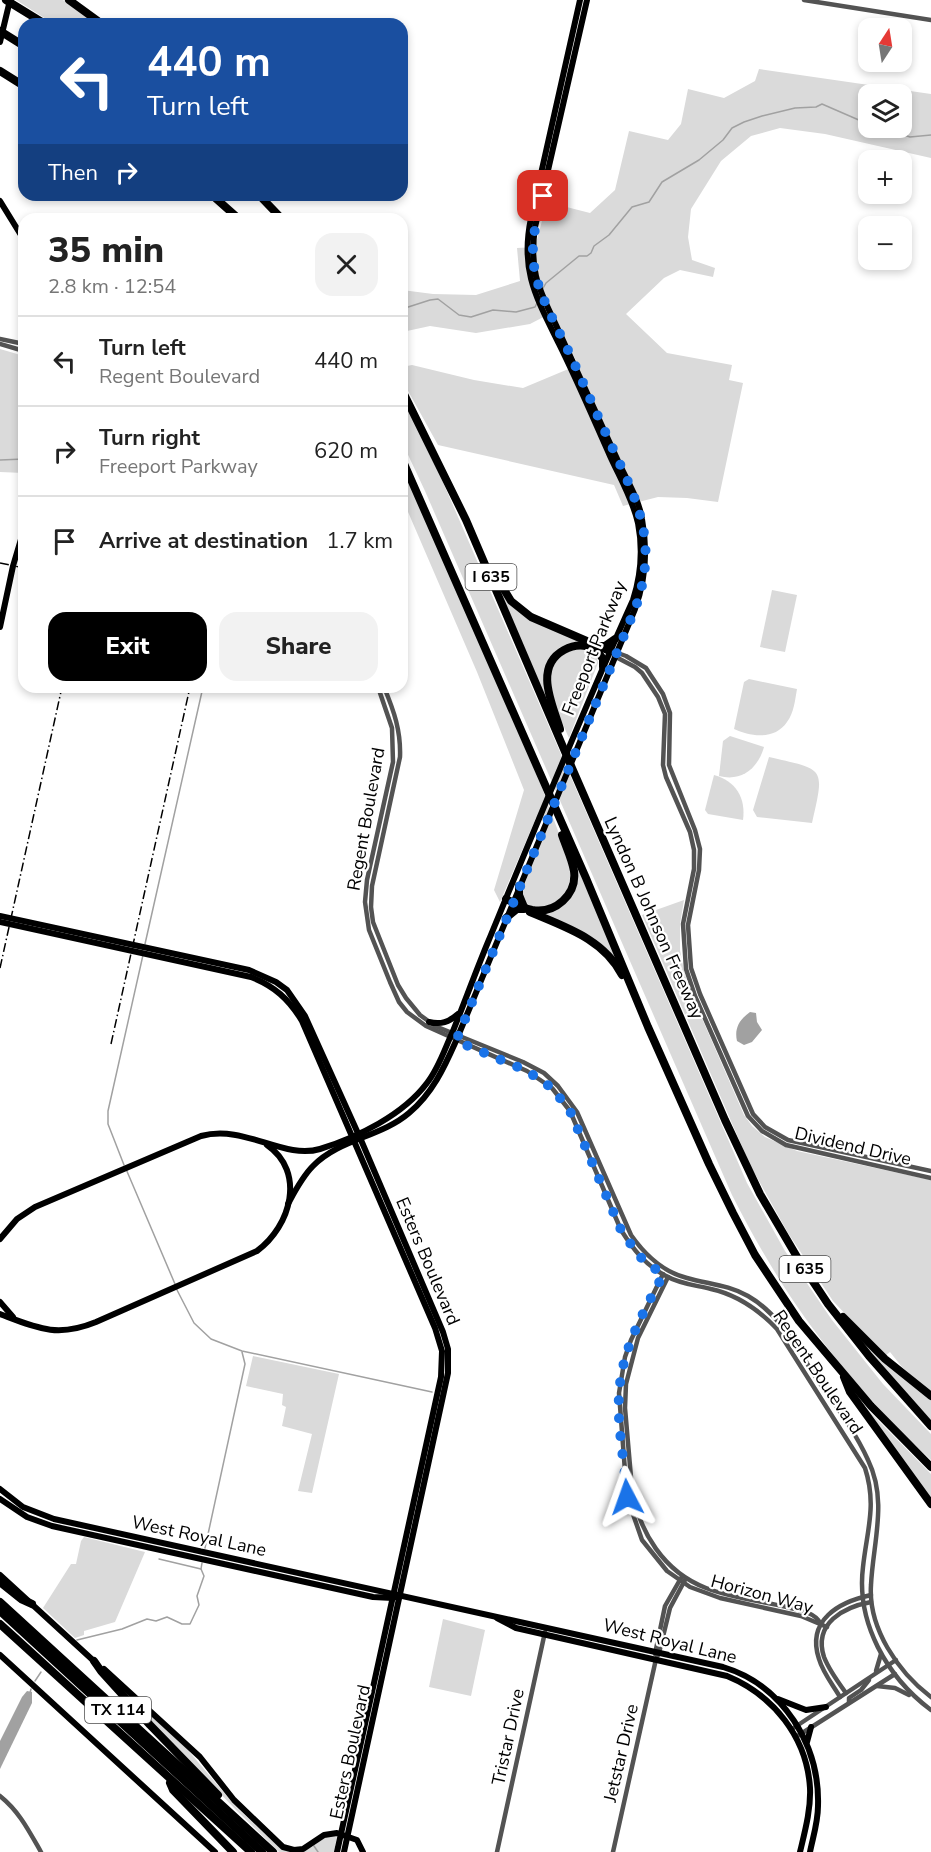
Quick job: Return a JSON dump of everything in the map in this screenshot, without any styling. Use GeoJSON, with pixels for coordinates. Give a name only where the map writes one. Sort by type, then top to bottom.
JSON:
{"type":"FeatureCollection","features":[{"type":"Feature","properties":{"kind":"highway"},"geometry":{"type":"LineString","coordinates":[[8,0],[36,18]]}},
{"type":"Feature","properties":{"kind":"highway"},"geometry":{"type":"LineString","coordinates":[[69,0],[94,18]]}},
{"type":"Feature","properties":{"kind":"highway"},"geometry":{"type":"LineString","coordinates":[[0,31],[18,42]]}},
{"type":"Feature","properties":{"kind":"highway"},"geometry":{"type":"LineString","coordinates":[[0,71],[18,82]]}},
{"type":"Feature","properties":{"kind":"highway"},"geometry":{"type":"LineString","coordinates":[[0,78],[11,78]]}},
{"type":"Feature","properties":{"kind":"highway"},"geometry":{"type":"LineString","coordinates":[[220,201],[233,213]]}},
{"type":"Feature","properties":{"kind":"highway"},"geometry":{"type":"LineString","coordinates":[[266,201],[277,213]]}},
{"type":"Feature","properties":{"kind":"highway","name":"Lyndon B Johnson Freeway"},"geometry":{"type":"LineString","coordinates":[[408,402],[466,520],[747,1169],[772,1217],[828,1304],[869,1356],[931,1426]]}},
{"type":"Feature","properties":{"kind":"highway","name":"I 635"},"geometry":{"type":"LineString","coordinates":[[408,473],[648,1027],[709,1164],[755,1255],[799,1321],[871,1406],[931,1467]]}},
{"type":"Feature","properties":{"kind":"highway"},"geometry":{"type":"LineString","coordinates":[[466,520],[502,587],[515,604],[540,622],[596,648],[603,659],[603,667]]}},
{"type":"Feature","properties":{"kind":"highway"},"geometry":{"type":"LineString","coordinates":[[596,648],[615,639]]}},
{"type":"Feature","properties":{"kind":"highway"},"geometry":{"type":"LineString","coordinates":[[572,768],[547,686],[547,674],[551,662],[564,650],[582,645],[612,653]]}},
{"type":"Feature","properties":{"kind":"highway"},"geometry":{"type":"LineString","coordinates":[[506,918],[517,909],[541,910],[557,906],[570,893],[574,881],[571,861],[532,755]]}},
{"type":"Feature","properties":{"kind":"highway"},"geometry":{"type":"LineString","coordinates":[[519,886],[519,895],[524,908]]}},
{"type":"Feature","properties":{"kind":"highway"},"geometry":{"type":"LineString","coordinates":[[509,902],[586,937],[606,953],[619,969],[648,1027]]}},
{"type":"Feature","properties":{"kind":"highway"},"geometry":{"type":"LineString","coordinates":[[828,1304],[885,1359],[931,1396]]}},
{"type":"Feature","properties":{"kind":"highway"},"geometry":{"type":"LineString","coordinates":[[840,1368],[850,1392],[931,1504]]}},
{"type":"Feature","properties":{"kind":"highway"},"geometry":{"type":"LineString","coordinates":[[0,1582],[21,1599],[32,1604]]}},
{"type":"Feature","properties":{"kind":"highway","name":"TX 114"},"geometry":{"type":"LineString","coordinates":[[0,1602],[273,1852]]}},
{"type":"Feature","properties":{"kind":"highway"},"geometry":{"type":"LineString","coordinates":[[0,1611],[262,1852]]}},
{"type":"Feature","properties":{"kind":"highway","name":"TX 114"},"geometry":{"type":"LineString","coordinates":[[0,1624],[251,1852]]}},
{"type":"Feature","properties":{"kind":"highway"},"geometry":{"type":"LineString","coordinates":[[0,1632],[14,1644],[23,1646]]}},
{"type":"Feature","properties":{"kind":"highway"},"geometry":{"type":"LineString","coordinates":[[94,1661],[214,1790],[236,1817]]}},
{"type":"Feature","properties":{"kind":"highway"},"geometry":{"type":"LineString","coordinates":[[168,1779],[173,1790],[233,1852]]}},
{"type":"Feature","properties":{"kind":"main road"},"geometry":{"type":"LineString","coordinates":[[0,42],[8,0]]}},
{"type":"Feature","properties":{"kind":"main road","name":"Freeport Parkway"},"geometry":{"type":"LineString","coordinates":[[15,1320],[34,1328],[59,1331],[82,1327],[257,1251],[271,1239],[284,1218],[288,1204],[314,1164],[389,1118],[420,1091],[454,1037],[461,1012],[509,902],[577,728],[603,667],[635,609],[646,552],[642,518],[551,322],[532,274],[527,252],[529,229],[580,0]]}},
{"type":"Feature","properties":{"kind":"main road","name":"Freeport Parkway"},"geometry":{"type":"LineString","coordinates":[[532,274],[535,227],[586,0]]}},
{"type":"Feature","properties":{"kind":"main road"},"geometry":{"type":"LineString","coordinates":[[0,201],[18,230]]}},
{"type":"Feature","properties":{"kind":"main road"},"geometry":{"type":"LineString","coordinates":[[0,627],[18,549]]}},
{"type":"Feature","properties":{"kind":"main road","name":"Freeport Parkway"},"geometry":{"type":"LineString","coordinates":[[0,1239],[10,1225],[35,1207],[207,1134],[234,1133],[261,1142],[307,1151],[384,1130],[408,1115],[438,1080],[454,1037],[506,918],[509,902],[519,886],[544,827],[612,653],[615,639],[641,578]]}},
{"type":"Feature","properties":{"kind":"main road","name":"Esters Boulevard"},"geometry":{"type":"LineString","coordinates":[[0,916],[143,950]]}},
{"type":"Feature","properties":{"kind":"main road","name":"Esters Boulevard"},"geometry":{"type":"LineString","coordinates":[[0,922],[249,970],[268,977],[286,990],[305,1016],[448,1349],[448,1373],[395,1596],[345,1835],[337,1852]]}},
{"type":"Feature","properties":{"kind":"main road"},"geometry":{"type":"LineString","coordinates":[[429,1022],[441,1024],[461,1012]]}},
{"type":"Feature","properties":{"kind":"main road"},"geometry":{"type":"LineString","coordinates":[[408,1115],[408,1109],[420,1091]]}},
{"type":"Feature","properties":{"kind":"main road"},"geometry":{"type":"LineString","coordinates":[[261,1142],[277,1153],[285,1163],[290,1186],[288,1204]]}},
{"type":"Feature","properties":{"kind":"main road"},"geometry":{"type":"LineString","coordinates":[[0,1302],[15,1320]]}},
{"type":"Feature","properties":{"kind":"main road"},"geometry":{"type":"LineString","coordinates":[[0,1314],[15,1320]]}},
{"type":"Feature","properties":{"kind":"main road","name":"West Royal Lane"},"geometry":{"type":"LineString","coordinates":[[0,1489],[32,1511],[82,1529],[373,1597],[395,1596]]}},
{"type":"Feature","properties":{"kind":"main road"},"geometry":{"type":"LineString","coordinates":[[2,1501],[8,1496]]}},
{"type":"Feature","properties":{"kind":"main road","name":"West Royal Lane"},"geometry":{"type":"LineString","coordinates":[[2,1501],[38,1522],[82,1529],[495,1616],[545,1631],[733,1670],[754,1681],[774,1697],[807,1746],[817,1786],[818,1807],[810,1852]]}},
{"type":"Feature","properties":{"kind":"main road"},"geometry":{"type":"LineString","coordinates":[[0,1575],[200,1757],[234,1800],[283,1847],[294,1850],[303,1849],[338,1829],[344,1819]]}},
{"type":"Feature","properties":{"kind":"main road","name":"Esters Boulevard"},"geometry":{"type":"LineString","coordinates":[[344,1852],[344,1819],[395,1596]]}},
{"type":"Feature","properties":{"kind":"main road"},"geometry":{"type":"LineString","coordinates":[[373,1597],[385,1605],[388,1620]]}},
{"type":"Feature","properties":{"kind":"main road"},"geometry":{"type":"LineString","coordinates":[[0,1655],[215,1852]]}},
{"type":"Feature","properties":{"kind":"main road","name":"West Royal Lane"},"geometry":{"type":"LineString","coordinates":[[657,1655],[727,1676],[752,1688],[795,1727]]}},
{"type":"Feature","properties":{"kind":"main road"},"geometry":{"type":"LineString","coordinates":[[774,1697],[806,1710],[826,1707]]}},
{"type":"Feature","properties":{"kind":"main road"},"geometry":{"type":"LineString","coordinates":[[807,1746],[811,1727]]}},
{"type":"Feature","properties":{"kind":"main road","name":"West Royal Lane"},"geometry":{"type":"LineString","coordinates":[[799,1735],[810,1790],[807,1822],[800,1852]]}},
{"type":"Feature","properties":{"kind":"main road"},"geometry":{"type":"LineString","coordinates":[[807,1822],[816,1823]]}},
{"type":"Feature","properties":{"kind":"main road"},"geometry":{"type":"LineString","coordinates":[[331,1834],[345,1835],[357,1840],[363,1852]]}},
{"type":"Feature","properties":{"kind":"street"},"geometry":{"type":"LineString","coordinates":[[804,0],[931,20]]}},
{"type":"Feature","properties":{"kind":"street"},"geometry":{"type":"LineString","coordinates":[[0,339],[18,344]]}},
{"type":"Feature","properties":{"kind":"street"},"geometry":{"type":"LineString","coordinates":[[0,344],[18,349]]}},
{"type":"Feature","properties":{"kind":"street","name":"Dividend Drive"},"geometry":{"type":"LineString","coordinates":[[612,653],[642,673],[658,697],[666,723],[666,777],[682,807],[693,841],[695,859],[683,924],[686,969],[689,982],[753,1114],[765,1127],[796,1142],[931,1172]]}},
{"type":"Feature","properties":{"kind":"street","name":"Regent Boulevard"},"geometry":{"type":"LineString","coordinates":[[380,693],[392,728],[393,762],[367,880],[365,902],[371,936],[399,1002],[420,1023],[531,1066],[558,1086],[577,1112],[631,1235],[646,1254],[682,1283],[709,1288],[748,1303],[777,1329],[862,1460],[870,1488],[872,1508],[863,1566],[862,1597],[869,1626],[894,1674],[918,1701],[931,1710]]}},
{"type":"Feature","properties":{"kind":"street","name":"Regent Boulevard"},"geometry":{"type":"LineString","coordinates":[[386,693],[397,719],[400,757],[372,886],[371,910],[377,934],[398,985],[414,1007],[429,1022],[454,1037]]}},
{"type":"Feature","properties":{"kind":"street","name":"Dividend Drive"},"geometry":{"type":"LineString","coordinates":[[730,1067],[748,1116],[762,1131],[778,1141],[795,1147],[931,1178]]}},
{"type":"Feature","properties":{"kind":"street","name":"Regent Boulevard"},"geometry":{"type":"LineString","coordinates":[[667,1273],[738,1290],[772,1314],[786,1330],[864,1451],[874,1474],[879,1497],[871,1602],[881,1635],[896,1660],[915,1685],[931,1697]]}},
{"type":"Feature","properties":{"kind":"street","name":"Horizon Way"},"geometry":{"type":"LineString","coordinates":[[667,1273],[635,1330],[625,1357],[618,1402],[629,1507],[642,1540],[656,1558],[683,1579],[706,1591],[795,1614],[823,1624]]}},
{"type":"Feature","properties":{"kind":"street","name":"Horizon Way"},"geometry":{"type":"LineString","coordinates":[[667,1273],[638,1338],[631,1359],[625,1394],[634,1502],[643,1529],[659,1554],[683,1579]]}},
{"type":"Feature","properties":{"kind":"street"},"geometry":{"type":"LineString","coordinates":[[625,1357],[631,1359]]}},
{"type":"Feature","properties":{"kind":"street"},"geometry":{"type":"LineString","coordinates":[[625,1469],[631,1468]]}},
{"type":"Feature","properties":{"kind":"street","name":"Jetstar Drive"},"geometry":{"type":"LineString","coordinates":[[613,1852],[657,1655],[665,1606],[683,1579]]}},
{"type":"Feature","properties":{"kind":"street"},"geometry":{"type":"LineString","coordinates":[[840,1696],[823,1668],[817,1652],[816,1640],[827,1616],[839,1605],[871,1595]]}},
{"type":"Feature","properties":{"kind":"street"},"geometry":{"type":"LineString","coordinates":[[823,1624],[842,1611],[871,1602]]}},
{"type":"Feature","properties":{"kind":"street"},"geometry":{"type":"LineString","coordinates":[[823,1624],[823,1648],[829,1667],[846,1693]]}},
{"type":"Feature","properties":{"kind":"street","name":"Tristar Drive"},"geometry":{"type":"LineString","coordinates":[[497,1852],[545,1631]]}},
{"type":"Feature","properties":{"kind":"street"},"geometry":{"type":"LineString","coordinates":[[849,1702],[849,1698],[861,1690],[874,1674],[881,1660],[880,1651]]}},
{"type":"Feature","properties":{"kind":"street"},"geometry":{"type":"LineString","coordinates":[[795,1727],[896,1660]]}},
{"type":"Feature","properties":{"kind":"street"},"geometry":{"type":"LineString","coordinates":[[823,1668],[829,1667]]}},
{"type":"Feature","properties":{"kind":"street"},"geometry":{"type":"LineString","coordinates":[[799,1735],[903,1670]]}},
{"type":"Feature","properties":{"kind":"street"},"geometry":{"type":"LineString","coordinates":[[875,1686],[895,1688],[918,1701]]}},
{"type":"Feature","properties":{"kind":"street"},"geometry":{"type":"LineString","coordinates":[[0,1796],[9,1803],[24,1823],[41,1852]]}},
{"type":"Feature","properties":{"kind":"shaded area"},"geometry":{"type":"Polygon","coordinates":[[[16,0],[63,0],[88,18],[44,18],[16,0]]]}},
{"type":"Feature","properties":{"kind":"shaded area"},"geometry":{"type":"Polygon","coordinates":[[[759,69],[862,84],[858,84],[858,138],[912,138],[912,91],[931,94],[931,158],[912,154],[912,150],[896,150],[825,134],[780,128],[751,136],[721,161],[691,209],[688,237],[692,260],[715,268],[713,277],[680,270],[664,278],[626,314],[667,353],[732,365],[729,380],[743,383],[718,502],[658,497],[623,506],[614,485],[438,445],[408,391],[408,366],[523,388],[578,365],[553,312],[530,324],[476,333],[430,326],[408,331],[408,291],[476,295],[520,281],[517,248],[535,247],[547,202],[590,213],[615,190],[629,131],[668,140],[681,124],[688,89],[724,98],[755,81],[759,69]]]}},
{"type":"Feature","properties":{"kind":"shaded area"},"geometry":{"type":"Polygon","coordinates":[[[0,349],[18,354],[18,473],[0,472],[0,349]]]}},
{"type":"Feature","properties":{"kind":"shaded area"},"geometry":{"type":"Polygon","coordinates":[[[408,409],[442,480],[747,1183],[785,1251],[832,1320],[883,1384],[931,1434],[931,1460],[863,1391],[802,1314],[758,1244],[732,1195],[408,455],[408,409]]]}},
{"type":"Feature","properties":{"kind":"shaded area"},"geometry":{"type":"Polygon","coordinates":[[[408,479],[541,785],[561,839],[571,872],[567,893],[557,903],[533,907],[524,902],[521,894],[547,822],[536,818],[500,902],[494,890],[524,790],[477,672],[408,512],[408,479]]]}},
{"type":"Feature","properties":{"kind":"shaded area"},"geometry":{"type":"Polygon","coordinates":[[[499,588],[509,602],[591,645],[554,655],[547,700],[499,588]]]}},
{"type":"Feature","properties":{"kind":"shaded area"},"geometry":{"type":"Polygon","coordinates":[[[772,590],[797,595],[785,652],[760,647],[772,590]]]}},
{"type":"Feature","properties":{"kind":"shaded area"},"geometry":{"type":"Polygon","coordinates":[[[580,649],[596,654],[598,663],[569,738],[553,699],[550,672],[554,661],[564,653],[580,649]]]}},
{"type":"Feature","properties":{"kind":"shaded area"},"geometry":{"type":"Polygon","coordinates":[[[749,679],[797,689],[789,718],[776,732],[755,735],[734,729],[744,682],[749,679]]]}},
{"type":"Feature","properties":{"kind":"shaded area"},"geometry":{"type":"Polygon","coordinates":[[[730,736],[764,747],[758,761],[748,772],[735,777],[719,776],[723,741],[730,736]]]}},
{"type":"Feature","properties":{"kind":"shaded area"},"geometry":{"type":"Polygon","coordinates":[[[769,757],[801,765],[816,774],[819,780],[819,790],[812,823],[757,817],[753,810],[769,757]]]}},
{"type":"Feature","properties":{"kind":"shaded area"},"geometry":{"type":"Polygon","coordinates":[[[714,775],[728,781],[738,792],[743,805],[743,820],[708,814],[705,810],[714,775]]]}},
{"type":"Feature","properties":{"kind":"shaded area"},"geometry":{"type":"Polygon","coordinates":[[[572,856],[621,967],[606,950],[534,913],[570,896],[572,856]]]}},
{"type":"Feature","properties":{"kind":"shaded area"},"geometry":{"type":"Polygon","coordinates":[[[684,900],[680,924],[680,950],[690,991],[744,1115],[752,1126],[765,1137],[797,1151],[931,1180],[931,1393],[902,1367],[890,1352],[885,1356],[833,1301],[788,1233],[750,1165],[642,915],[684,900]]]}},
{"type":"Feature","properties":{"kind":"shaded area"},"geometry":{"type":"Polygon","coordinates":[[[750,1012],[756,1013],[757,1022],[762,1030],[752,1042],[744,1045],[737,1041],[736,1032],[743,1018],[750,1012]]]}},
{"type":"Feature","properties":{"kind":"shaded area"},"geometry":{"type":"Polygon","coordinates":[[[858,1336],[931,1400],[931,1420],[890,1377],[858,1336]]]}},
{"type":"Feature","properties":{"kind":"shaded area"},"geometry":{"type":"Polygon","coordinates":[[[253,1356],[339,1374],[312,1493],[298,1491],[312,1434],[282,1426],[286,1407],[282,1405],[283,1394],[246,1386],[253,1356]]]}},
{"type":"Feature","properties":{"kind":"shaded area"},"geometry":{"type":"Polygon","coordinates":[[[865,1407],[931,1474],[931,1501],[865,1407]]]}},
{"type":"Feature","properties":{"kind":"shaded area"},"geometry":{"type":"Polygon","coordinates":[[[84,1537],[145,1552],[115,1622],[84,1631],[84,1635],[75,1638],[43,1608],[71,1564],[76,1564],[84,1537]]]}},
{"type":"Feature","properties":{"kind":"shaded area"},"geometry":{"type":"Polygon","coordinates":[[[443,1619],[485,1630],[471,1696],[429,1687],[443,1619]]]}},
{"type":"Feature","properties":{"kind":"shaded area"},"geometry":{"type":"Polygon","coordinates":[[[27,1691],[32,1692],[32,1703],[0,1769],[0,1741],[27,1691]]]}},
{"type":"Feature","properties":{"kind":"shaded area"},"geometry":{"type":"Polygon","coordinates":[[[127,1694],[187,1749],[237,1808],[281,1848],[302,1851],[312,1847],[326,1836],[337,1836],[334,1852],[279,1852],[236,1810],[127,1694]]]}},
{"type":"Feature","properties":{"kind":"waterway"},"geometry":{"type":"LineString","coordinates":[[542,290],[546,283],[579,256],[587,256],[591,253],[594,246],[609,235],[632,207],[649,202],[662,182],[699,160],[723,140],[732,128],[762,116],[822,104],[858,120]]}},
{"type":"Feature","properties":{"kind":"waterway"},"geometry":{"type":"LineString","coordinates":[[912,137],[931,135]]}},
{"type":"Feature","properties":{"kind":"waterway"},"geometry":{"type":"LineString","coordinates":[[408,307],[438,299],[459,315],[471,317],[493,310],[516,312],[535,307],[537,303]]}},
{"type":"Feature","properties":{"kind":"waterway"},"geometry":{"type":"LineString","coordinates":[[0,460],[18,459]]}},
{"type":"Feature","properties":{"kind":"waterway"},"geometry":{"type":"LineString","coordinates":[[145,944],[202,693]]}},
{"type":"Feature","properties":{"kind":"waterway"},"geometry":{"type":"LineString","coordinates":[[124,1165],[108,1124],[108,1111],[143,955]]}},
{"type":"Feature","properties":{"kind":"waterway"},"geometry":{"type":"LineString","coordinates":[[126,1169],[175,1284]]}},
{"type":"Feature","properties":{"kind":"waterway"},"geometry":{"type":"LineString","coordinates":[[176,1288],[194,1323],[211,1339],[242,1351],[432,1392]]}},
{"type":"Feature","properties":{"kind":"waterway"},"geometry":{"type":"LineString","coordinates":[[205,1548],[245,1364],[242,1352]]}},
{"type":"Feature","properties":{"kind":"waterway"},"geometry":{"type":"LineString","coordinates":[[159,1559],[201,1569]]}},
{"type":"Feature","properties":{"kind":"waterway"},"geometry":{"type":"LineString","coordinates":[[77,1640],[122,1629],[147,1619],[156,1621],[167,1617],[182,1624],[190,1624],[199,1605],[197,1596],[204,1576],[201,1569],[202,1563]]}},
{"type":"Feature","properties":{"kind":"waterway"},"geometry":{"type":"LineString","coordinates":[[35,1681],[41,1672]]}},
{"type":"Feature","properties":{"kind":"waterway"},"geometry":{"type":"LineString","coordinates":[[30,1693],[31,1689]]}},
{"type":"Feature","properties":{"kind":"waterway"},"geometry":{"type":"LineString","coordinates":[[314,1846],[318,1852]]}},
{"type":"Feature","properties":{"kind":"railway"},"geometry":{"type":"LineString","coordinates":[[0,563],[18,567]]}},
{"type":"Feature","properties":{"kind":"railway"},"geometry":{"type":"LineString","coordinates":[[0,968],[61,693]]}},
{"type":"Feature","properties":{"kind":"railway"},"geometry":{"type":"LineString","coordinates":[[111,1044],[189,693]]}},
{"type":"Feature","properties":{"kind":"route"},"geometry":{"type":"LineString","coordinates":[[543,196],[533,241],[537,282],[543,300],[640,509],[646,552],[645,572],[635,609],[580,736],[456,1041],[527,1071],[552,1088],[570,1111],[621,1230],[639,1256],[663,1275],[631,1340],[620,1385],[618,1402],[627,1497]]}}]}
